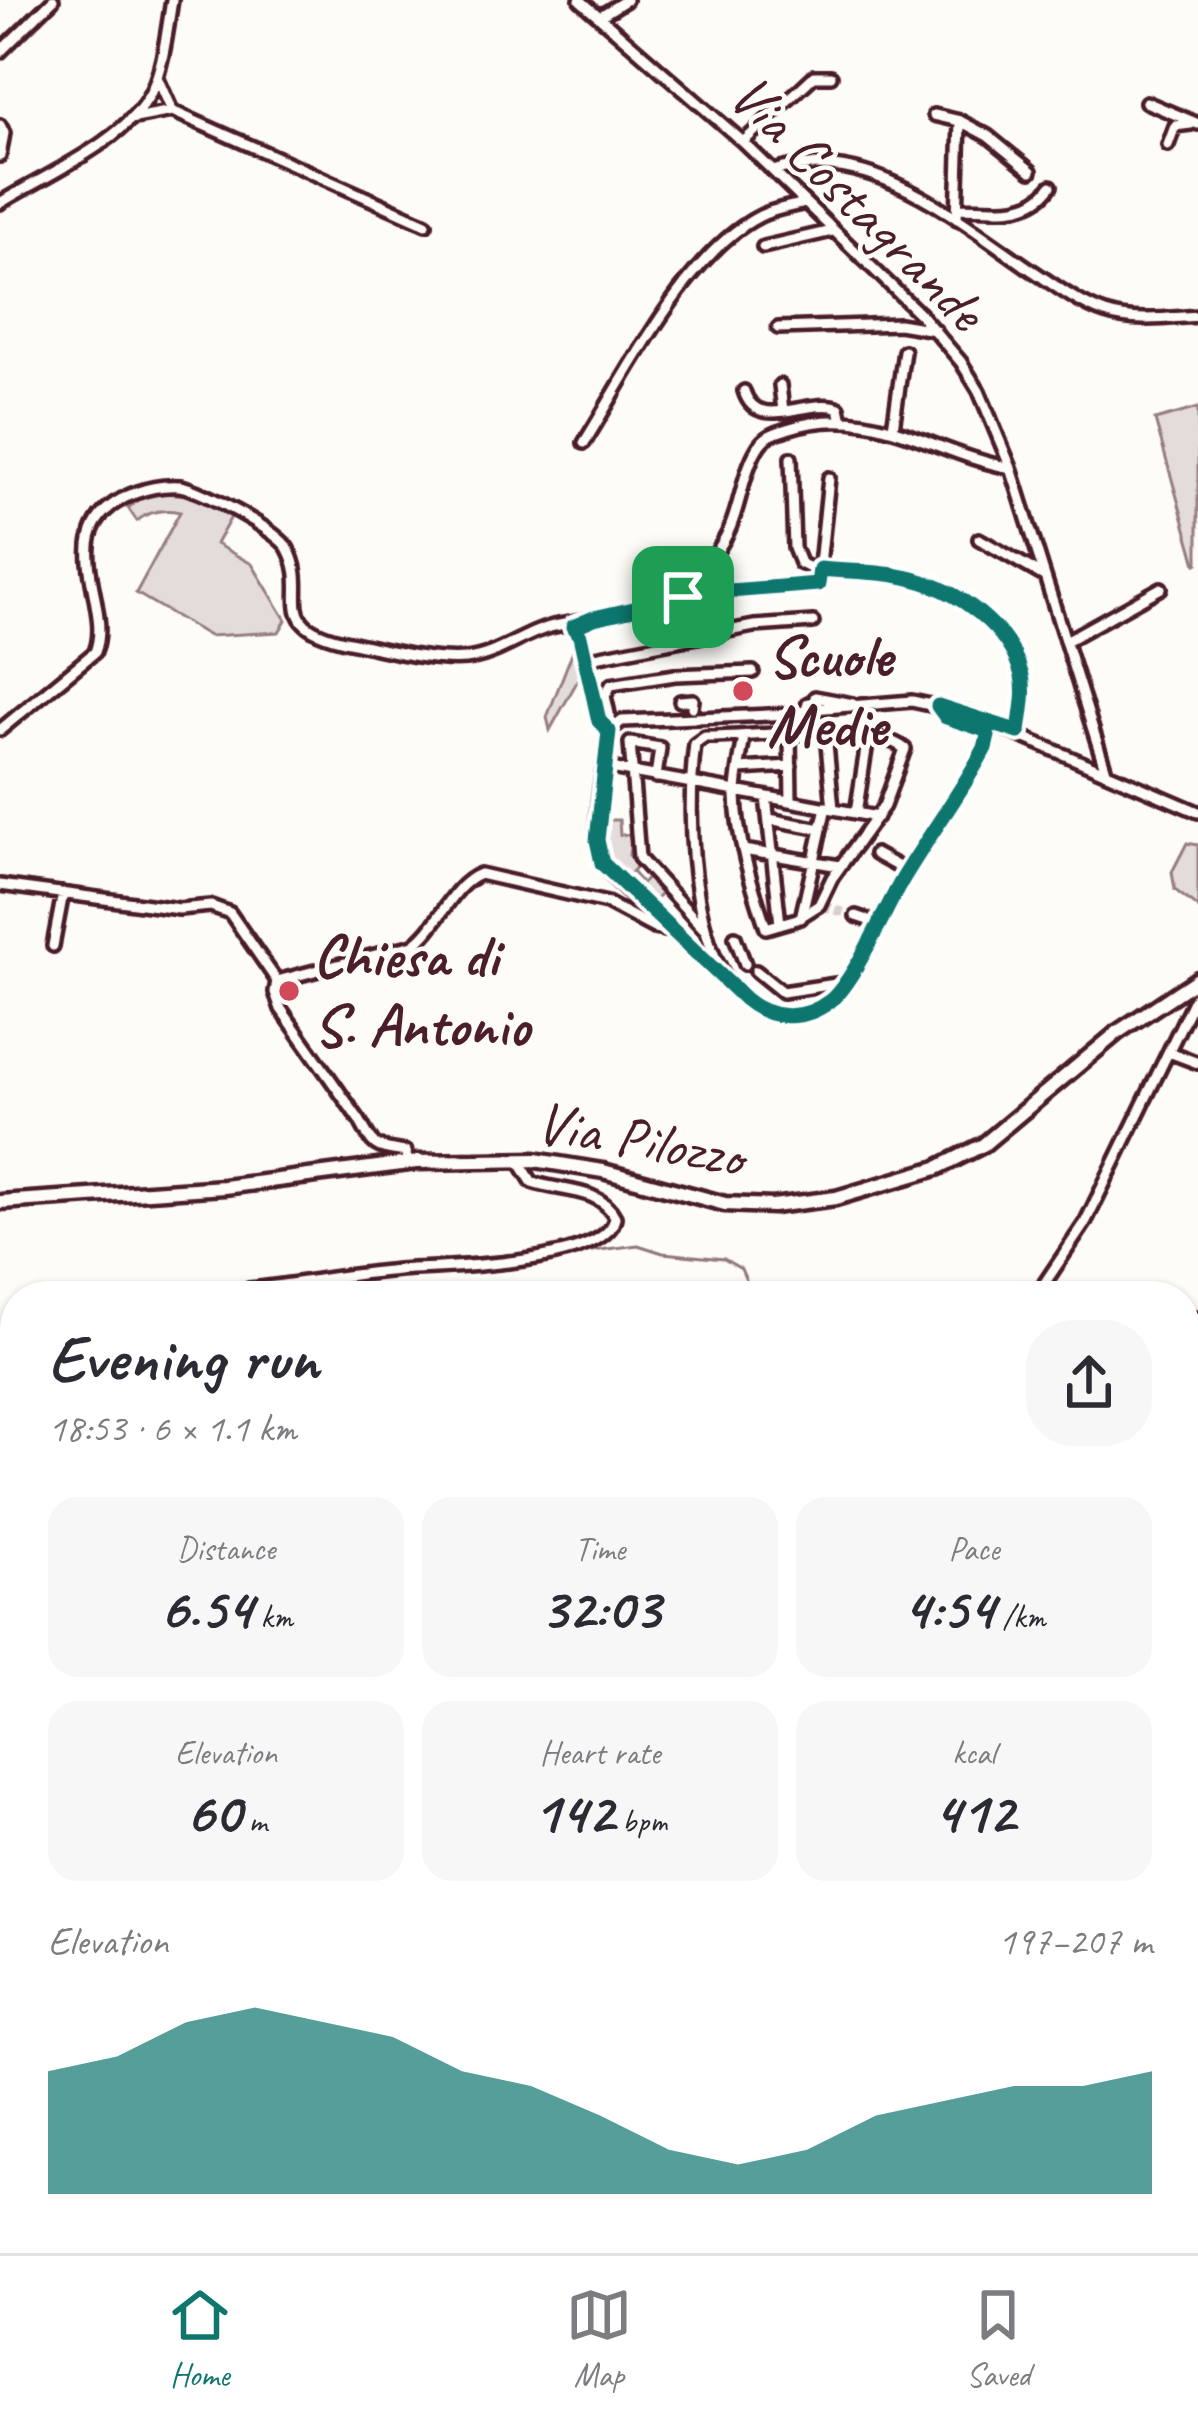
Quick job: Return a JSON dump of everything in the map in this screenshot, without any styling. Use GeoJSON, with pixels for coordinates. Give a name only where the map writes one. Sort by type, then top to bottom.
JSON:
{"type":"FeatureCollection","features":[{"type":"Feature","properties":{"kind":"main road","name":"Via Pilozzo"},"geometry":{"type":"LineString","coordinates":[[0,1202],[224,1187],[407,1162],[518,1160],[570,1164],[738,1205],[793,1204],[859,1193],[937,1168],[983,1145],[1118,1032],[1198,979]]}},
{"type":"Feature","properties":{"kind":"street"},"geometry":{"type":"LineString","coordinates":[[0,52],[52,0]]}},
{"type":"Feature","properties":{"kind":"street"},"geometry":{"type":"LineString","coordinates":[[0,203],[92,148],[130,119],[147,99],[157,75],[172,0]]}},
{"type":"Feature","properties":{"kind":"street","name":"Via Costagrande"},"geometry":{"type":"LineString","coordinates":[[580,0],[743,142],[935,330],[970,375],[1011,468],[1106,771]]}},
{"type":"Feature","properties":{"kind":"street"},"geometry":{"type":"LineString","coordinates":[[602,15],[626,0]]}},
{"type":"Feature","properties":{"kind":"street"},"geometry":{"type":"LineString","coordinates":[[157,75],[172,111]]}},
{"type":"Feature","properties":{"kind":"street"},"geometry":{"type":"LineString","coordinates":[[743,142],[814,76],[831,76]]}},
{"type":"Feature","properties":{"kind":"street"},"geometry":{"type":"LineString","coordinates":[[1146,102],[1195,124]]}},
{"type":"Feature","properties":{"kind":"street"},"geometry":{"type":"LineString","coordinates":[[130,119],[172,111],[426,224]]}},
{"type":"Feature","properties":{"kind":"street"},"geometry":{"type":"LineString","coordinates":[[934,115],[960,121],[993,140],[1031,171]]}},
{"type":"Feature","properties":{"kind":"street"},"geometry":{"type":"LineString","coordinates":[[957,214],[960,121]]}},
{"type":"Feature","properties":{"kind":"street"},"geometry":{"type":"LineString","coordinates":[[1168,145],[1175,126],[1195,124]]}},
{"type":"Feature","properties":{"kind":"street"},"geometry":{"type":"LineString","coordinates":[[0,125],[4,133],[0,156]]}},
{"type":"Feature","properties":{"kind":"street"},"geometry":{"type":"LineString","coordinates":[[773,171],[812,164],[854,169],[957,214],[1100,311],[1138,319],[1198,316]]}},
{"type":"Feature","properties":{"kind":"street"},"geometry":{"type":"LineString","coordinates":[[957,214],[1028,207],[1052,186]]}},
{"type":"Feature","properties":{"kind":"street"},"geometry":{"type":"LineString","coordinates":[[584,443],[653,330],[702,266],[756,219],[805,203]]}},
{"type":"Feature","properties":{"kind":"street"},"geometry":{"type":"LineString","coordinates":[[763,247],[832,231]]}},
{"type":"Feature","properties":{"kind":"street"},"geometry":{"type":"LineString","coordinates":[[778,328],[903,324],[935,330]]}},
{"type":"Feature","properties":{"kind":"street"},"geometry":{"type":"LineString","coordinates":[[893,428],[904,350]]}},
{"type":"Feature","properties":{"kind":"street"},"geometry":{"type":"LineString","coordinates":[[780,385],[783,411]]}},
{"type":"Feature","properties":{"kind":"street"},"geometry":{"type":"LineString","coordinates":[[744,391],[755,408],[772,413],[833,405],[841,410],[842,421]]}},
{"type":"Feature","properties":{"kind":"street"},"geometry":{"type":"LineString","coordinates":[[683,597],[730,528],[747,471],[762,441],[807,422],[893,428],[982,462],[1011,468]]}},
{"type":"Feature","properties":{"kind":"street"},"geometry":{"type":"LineString","coordinates":[[791,458],[795,555],[805,566],[820,569],[912,578],[939,586],[968,604],[993,628],[1019,667],[1023,687],[1019,732]]}},
{"type":"Feature","properties":{"kind":"street"},"geometry":{"type":"LineString","coordinates":[[0,730],[97,649],[89,564],[93,531],[103,513],[119,500],[151,488],[179,486],[201,494],[282,540],[293,562],[298,618],[325,634],[464,659],[560,625],[573,627],[683,597],[818,584],[829,478]]}},
{"type":"Feature","properties":{"kind":"street"},"geometry":{"type":"LineString","coordinates":[[979,539],[1044,576]]}},
{"type":"Feature","properties":{"kind":"street"},"geometry":{"type":"LineString","coordinates":[[1066,640],[1161,588]]}},
{"type":"Feature","properties":{"kind":"street"},"geometry":{"type":"LineString","coordinates":[[585,659],[759,625],[812,622]]}},
{"type":"Feature","properties":{"kind":"street"},"geometry":{"type":"LineString","coordinates":[[573,627],[580,636],[599,721],[611,729]]}},
{"type":"Feature","properties":{"kind":"street"},"geometry":{"type":"LineString","coordinates":[[753,672],[667,675],[614,683],[605,693],[611,729],[597,840],[601,860],[672,931],[752,1005],[781,1017],[821,1006],[845,982],[988,738],[983,729],[944,716],[938,706]]}},
{"type":"Feature","properties":{"kind":"street"},"geometry":{"type":"LineString","coordinates":[[680,700],[693,700],[692,707]]}},
{"type":"Feature","properties":{"kind":"street"},"geometry":{"type":"LineString","coordinates":[[611,729],[622,721],[795,714],[812,703],[864,706],[908,701],[1019,732],[1198,812]]}},
{"type":"Feature","properties":{"kind":"street"},"geometry":{"type":"LineString","coordinates":[[801,918],[830,808],[826,733]]}},
{"type":"Feature","properties":{"kind":"street"},"geometry":{"type":"LineString","coordinates":[[722,975],[705,930],[691,783],[698,739],[826,733],[904,747],[896,779],[877,817],[840,866],[821,905],[801,918],[766,928],[743,850],[736,791],[744,737]]}},
{"type":"Feature","properties":{"kind":"street"},"geometry":{"type":"LineString","coordinates":[[790,734],[790,801]]}},
{"type":"Feature","properties":{"kind":"street"},"geometry":{"type":"LineString","coordinates":[[856,813],[868,737]]}},
{"type":"Feature","properties":{"kind":"street"},"geometry":{"type":"LineString","coordinates":[[656,777],[660,748],[630,743],[639,858],[705,930]]}},
{"type":"Feature","properties":{"kind":"street"},"geometry":{"type":"LineString","coordinates":[[740,769],[791,766]]}},
{"type":"Feature","properties":{"kind":"street"},"geometry":{"type":"LineString","coordinates":[[605,767],[877,817]]}},
{"type":"Feature","properties":{"kind":"street"},"geometry":{"type":"LineString","coordinates":[[766,796],[780,924]]}},
{"type":"Feature","properties":{"kind":"street"},"geometry":{"type":"LineString","coordinates":[[769,819],[821,829]]}},
{"type":"Feature","properties":{"kind":"street"},"geometry":{"type":"LineString","coordinates":[[743,850],[840,866]]}},
{"type":"Feature","properties":{"kind":"street"},"geometry":{"type":"LineString","coordinates":[[875,854],[908,872]]}},
{"type":"Feature","properties":{"kind":"street"},"geometry":{"type":"LineString","coordinates":[[277,980],[413,945],[427,934],[467,880],[480,874],[602,901],[657,929],[672,931]]}},
{"type":"Feature","properties":{"kind":"street"},"geometry":{"type":"LineString","coordinates":[[0,885],[179,909],[212,906],[230,914],[277,980],[280,1009],[362,1124],[368,1141],[406,1151],[407,1162]]}},
{"type":"Feature","properties":{"kind":"street"},"geometry":{"type":"LineString","coordinates":[[53,946],[63,893]]}},
{"type":"Feature","properties":{"kind":"street"},"geometry":{"type":"LineString","coordinates":[[856,916],[878,923]]}},
{"type":"Feature","properties":{"kind":"street"},"geometry":{"type":"LineString","coordinates":[[735,937],[750,967],[782,992],[845,982]]}},
{"type":"Feature","properties":{"kind":"street"},"geometry":{"type":"LineString","coordinates":[[1046,1281],[1085,1223],[1198,991]]}},
{"type":"Feature","properties":{"kind":"street"},"geometry":{"type":"LineString","coordinates":[[1169,1052],[1198,1063]]}},
{"type":"Feature","properties":{"kind":"street"},"geometry":{"type":"LineString","coordinates":[[312,1281],[490,1266],[571,1249],[610,1233],[615,1217],[606,1204],[586,1194],[532,1182],[518,1160]]}},
{"type":"Feature","properties":{"kind":"shaded area"},"geometry":{"type":"Polygon","coordinates":[[[1198,408],[1198,563],[1196,564],[1155,420],[1198,408]]]}},
{"type":"Feature","properties":{"kind":"shaded area"},"geometry":{"type":"Polygon","coordinates":[[[192,495],[231,517],[216,544],[252,564],[286,620],[279,632],[209,636],[136,593],[180,512],[158,511],[137,521],[128,508],[142,497],[192,495]]]}},
{"type":"Feature","properties":{"kind":"shaded area"},"geometry":{"type":"Polygon","coordinates":[[[576,643],[585,677],[579,678],[550,730],[547,717],[576,643]]]}},
{"type":"Feature","properties":{"kind":"shaded area"},"geometry":{"type":"Polygon","coordinates":[[[601,820],[619,820],[620,835],[632,834],[629,855],[638,865],[632,872],[642,883],[649,877],[663,892],[649,906],[605,863],[601,820]]]}},
{"type":"Feature","properties":{"kind":"shaded area"},"geometry":{"type":"Polygon","coordinates":[[[1187,843],[1198,845],[1198,908],[1175,890],[1172,872],[1187,843]]]}},
{"type":"Feature","properties":{"kind":"waterway"},"geometry":{"type":"LineString","coordinates":[[577,1253],[638,1245],[663,1253],[724,1259],[741,1269],[746,1281]]}},
{"type":"Feature","properties":{"kind":"tunnel"},"geometry":{"type":"LineString","coordinates":[[825,710],[826,733]]}},
{"type":"Feature","properties":{"kind":"tunnel"},"geometry":{"type":"LineString","coordinates":[[822,906],[856,916]]}},
{"type":"Feature","properties":{"kind":"place","name":"Scuole Medie"},"geometry":{"type":"Point","coordinates":[743,691]}},
{"type":"Feature","properties":{"kind":"place","name":"Chiesa di S. Antonio"},"geometry":{"type":"Point","coordinates":[289,991]}},
{"type":"Feature","properties":{"kind":"route"},"geometry":{"type":"LineString","coordinates":[[820,569],[912,578],[939,586],[979,614],[1003,641],[1021,674],[1019,732],[938,706],[946,717],[985,730],[985,748],[903,878],[841,989],[825,1004],[800,1014],[774,1016],[752,1005],[604,866],[599,852],[609,731],[599,721],[580,636],[573,627],[683,597],[818,584],[820,569]]}}]}
